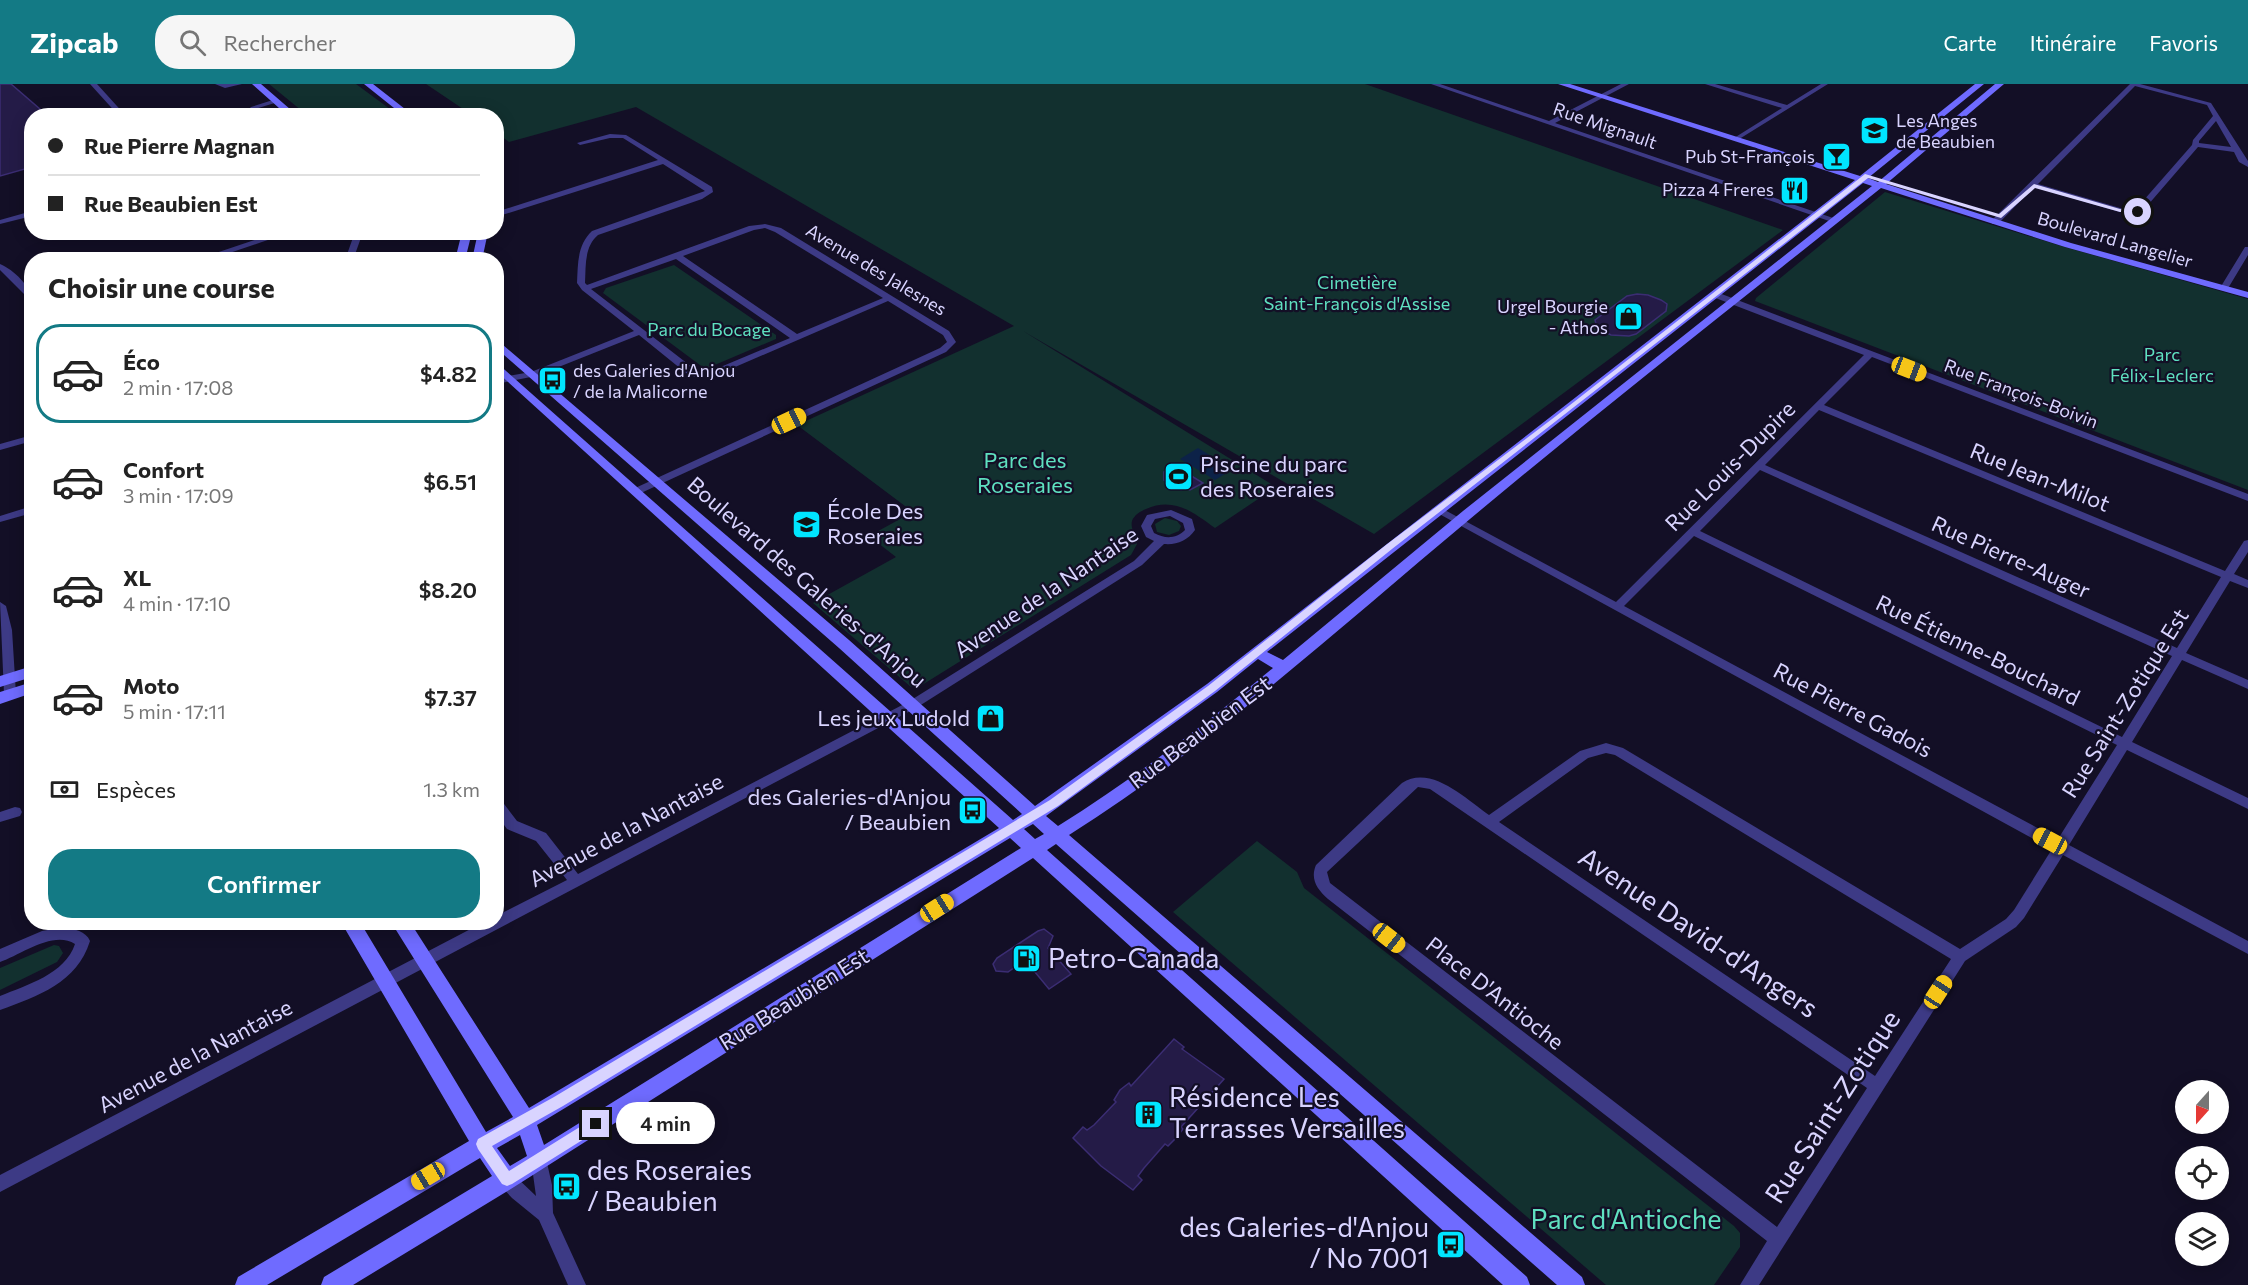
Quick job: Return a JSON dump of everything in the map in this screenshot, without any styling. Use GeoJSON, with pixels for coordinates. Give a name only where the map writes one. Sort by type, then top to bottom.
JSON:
{"type":"FeatureCollection","features":[{"type":"Feature","properties":{"kind":"street"},"geometry":{"type":"LineString","coordinates":[[93,84],[116,108]]}},
{"type":"Feature","properties":{"kind":"street"},"geometry":{"type":"LineString","coordinates":[[218,84],[225,86],[239,84]]}},
{"type":"Feature","properties":{"kind":"street"},"geometry":{"type":"LineString","coordinates":[[256,84],[285,108]]}},
{"type":"Feature","properties":{"kind":"street"},"geometry":{"type":"LineString","coordinates":[[368,84],[400,108]]}},
{"type":"Feature","properties":{"kind":"street","name":"Rue Mignault"},"geometry":{"type":"LineString","coordinates":[[1434,84],[1835,220]]}},
{"type":"Feature","properties":{"kind":"street","name":"Boulevard Langelier"},"geometry":{"type":"LineString","coordinates":[[1562,84],[1605,95],[1998,219],[2068,245],[2225,285],[2248,288]]}},
{"type":"Feature","properties":{"kind":"street","name":"Boulevard Langelier"},"geometry":{"type":"LineString","coordinates":[[1580,84],[1605,95]]}},
{"type":"Feature","properties":{"kind":"street"},"geometry":{"type":"LineString","coordinates":[[1549,123],[1626,84]]}},
{"type":"Feature","properties":{"kind":"street"},"geometry":{"type":"LineString","coordinates":[[1708,84],[1787,107]]}},
{"type":"Feature","properties":{"kind":"street"},"geometry":{"type":"LineString","coordinates":[[1739,137],[1825,84]]}},
{"type":"Feature","properties":{"kind":"street","name":"Rue Beaubien Est"},"geometry":{"type":"LineString","coordinates":[[246,1285],[1034,815],[1127,751],[1716,295],[1980,84]]}},
{"type":"Feature","properties":{"kind":"street","name":"Rue Beaubien Est"},"geometry":{"type":"LineString","coordinates":[[332,1285],[539,1160],[1057,834],[1158,766],[1284,669],[1459,522],[1882,183],[2000,84]]}},
{"type":"Feature","properties":{"kind":"street"},"geometry":{"type":"LineString","coordinates":[[1998,219],[2034,186],[2134,84],[2206,102],[2235,150],[2248,165]]}},
{"type":"Feature","properties":{"kind":"street"},"geometry":{"type":"LineString","coordinates":[[1966,95],[1983,99]]}},
{"type":"Feature","properties":{"kind":"street"},"geometry":{"type":"LineString","coordinates":[[254,108],[276,101]]}},
{"type":"Feature","properties":{"kind":"street"},"geometry":{"type":"LineString","coordinates":[[2034,186],[2120,210],[2138,212],[2196,145],[2195,141],[2216,117]]}},
{"type":"Feature","properties":{"kind":"street"},"geometry":{"type":"LineString","coordinates":[[1933,122],[1950,126]]}},
{"type":"Feature","properties":{"kind":"street"},"geometry":{"type":"LineString","coordinates":[[580,143],[620,135],[706,187],[709,192],[604,230],[589,237],[585,242],[581,283],[688,371],[703,375],[712,374],[890,298]]}},
{"type":"Feature","properties":{"kind":"street"},"geometry":{"type":"LineString","coordinates":[[2196,145],[2235,150]]}},
{"type":"Feature","properties":{"kind":"street"},"geometry":{"type":"LineString","coordinates":[[504,212],[664,161]]}},
{"type":"Feature","properties":{"kind":"street"},"geometry":{"type":"LineString","coordinates":[[0,222],[24,215]]}},
{"type":"Feature","properties":{"kind":"street","name":"Avenue des Jalesnes"},"geometry":{"type":"LineString","coordinates":[[585,288],[752,228],[772,228],[946,333],[952,342],[949,346],[637,491]]}},
{"type":"Feature","properties":{"kind":"street"},"geometry":{"type":"LineString","coordinates":[[224,252],[262,240]]}},
{"type":"Feature","properties":{"kind":"street"},"geometry":{"type":"LineString","coordinates":[[2225,285],[2248,249]]}},
{"type":"Feature","properties":{"kind":"street"},"geometry":{"type":"LineString","coordinates":[[677,256],[796,338]]}},
{"type":"Feature","properties":{"kind":"street"},"geometry":{"type":"LineString","coordinates":[[0,266],[24,290]]}},
{"type":"Feature","properties":{"kind":"street","name":"Boulevard Langelier"},"geometry":{"type":"LineString","coordinates":[[2225,285],[2248,295]]}},
{"type":"Feature","properties":{"kind":"street","name":"Rue François-Boivin"},"geometry":{"type":"LineString","coordinates":[[1716,295],[2248,498]]}},
{"type":"Feature","properties":{"kind":"street"},"geometry":{"type":"LineString","coordinates":[[504,380],[533,374],[639,332]]}},
{"type":"Feature","properties":{"kind":"street","name":"Boulevard des Galeries-d'Anjou"},"geometry":{"type":"LineString","coordinates":[[504,349],[655,482],[746,558],[1034,815],[1574,1285]]}},
{"type":"Feature","properties":{"kind":"street","name":"Rue Louis-Dupire"},"geometry":{"type":"LineString","coordinates":[[1617,607],[1870,354]]}},
{"type":"Feature","properties":{"kind":"street","name":"Boulevard des Galeries-d'Anjou"},"geometry":{"type":"LineString","coordinates":[[504,372],[1519,1285]]}},
{"type":"Feature","properties":{"kind":"street","name":"Rue Jean-Milot"},"geometry":{"type":"LineString","coordinates":[[1817,406],[2248,584]]}},
{"type":"Feature","properties":{"kind":"street"},"geometry":{"type":"LineString","coordinates":[[0,447],[24,440]]}},
{"type":"Feature","properties":{"kind":"street"},"geometry":{"type":"LineString","coordinates":[[1527,442],[1546,452]]}},
{"type":"Feature","properties":{"kind":"street","name":"Rue Pierre-Auger"},"geometry":{"type":"LineString","coordinates":[[1758,465],[2248,685]]}},
{"type":"Feature","properties":{"kind":"street","name":"Rue Pierre Gadois"},"geometry":{"type":"LineString","coordinates":[[1437,510],[2248,948]]}},
{"type":"Feature","properties":{"kind":"street"},"geometry":{"type":"LineString","coordinates":[[0,519],[24,512]]}},
{"type":"Feature","properties":{"kind":"street","name":"Rue Étienne-Bouchard"},"geometry":{"type":"LineString","coordinates":[[1692,531],[2248,804]]}},
{"type":"Feature","properties":{"kind":"street","name":"Avenue de la Nantaise"},"geometry":{"type":"LineString","coordinates":[[504,919],[912,705],[1138,563],[1161,540]]}},
{"type":"Feature","properties":{"kind":"street","name":"Rue Saint-Zotique Est"},"geometry":{"type":"LineString","coordinates":[[2019,914],[2181,655],[2248,543]]}},
{"type":"Feature","properties":{"kind":"street"},"geometry":{"type":"LineString","coordinates":[[0,606],[6,630],[5,688]]}},
{"type":"Feature","properties":{"kind":"street"},"geometry":{"type":"LineString","coordinates":[[1257,652],[1284,669]]}},
{"type":"Feature","properties":{"kind":"street"},"geometry":{"type":"LineString","coordinates":[[5,688],[24,676]]}},
{"type":"Feature","properties":{"kind":"street"},"geometry":{"type":"LineString","coordinates":[[5,688],[24,687]]}},
{"type":"Feature","properties":{"kind":"street"},"geometry":{"type":"LineString","coordinates":[[1489,822],[1584,754],[1606,748],[1619,751],[1960,957]]}},
{"type":"Feature","properties":{"kind":"street","name":"Place D'Antioche"},"geometry":{"type":"LineString","coordinates":[[1489,822],[1435,785],[1419,781],[1412,783],[1325,864],[1320,880],[1333,895],[1779,1239]]}},
{"type":"Feature","properties":{"kind":"street"},"geometry":{"type":"LineString","coordinates":[[0,817],[15,812]]}},
{"type":"Feature","properties":{"kind":"street"},"geometry":{"type":"LineString","coordinates":[[504,814],[512,825],[541,837],[576,881]]}},
{"type":"Feature","properties":{"kind":"street","name":"Avenue David-d'Angers"},"geometry":{"type":"LineString","coordinates":[[1489,822],[1877,1086]]}},
{"type":"Feature","properties":{"kind":"street","name":"Rue Saint-Zotique"},"geometry":{"type":"LineString","coordinates":[[1749,1285],[1960,957],[2011,923],[2019,914]]}},
{"type":"Feature","properties":{"kind":"street"},"geometry":{"type":"LineString","coordinates":[[355,930],[482,1144],[507,1180],[545,1214]]}},
{"type":"Feature","properties":{"kind":"street"},"geometry":{"type":"LineString","coordinates":[[405,930],[514,1099],[525,1120],[539,1160],[544,1185],[545,1214],[577,1285]]}},
{"type":"Feature","properties":{"kind":"street","name":"Avenue de la Nantaise"},"geometry":{"type":"LineString","coordinates":[[0,1184],[483,930]]}},
{"type":"Feature","properties":{"kind":"street"},"geometry":{"type":"LineString","coordinates":[[0,957],[64,932],[76,934],[83,941],[81,953],[71,966],[54,978],[0,1003]]}},
{"type":"Feature","properties":{"kind":"green space"},"geometry":{"type":"Polygon","coordinates":[[[269,84],[356,84],[389,108],[298,108],[269,84]]]}},
{"type":"Feature","properties":{"kind":"green space","name":"Cimetière Saint-François d'Assise"},"geometry":{"type":"Polygon","coordinates":[[[426,84],[1365,84],[1783,230],[1374,534],[1023,331],[1276,487],[1215,528],[1191,512],[1175,505],[1156,505],[1142,511],[1132,521],[1137,544],[1131,555],[922,685],[911,687],[813,603],[896,557],[869,536],[913,512],[797,425],[1014,326],[636,107],[509,142],[504,138],[504,108],[462,108],[426,84]]]}},
{"type":"Feature","properties":{"kind":"green space","name":"Parc Félix-Leclerc"},"geometry":{"type":"Polygon","coordinates":[[[1885,192],[2061,246],[2248,299],[2248,490],[1755,301],[1885,192]]]}},
{"type":"Feature","properties":{"kind":"green space","name":"Parc du Bocage"},"geometry":{"type":"Polygon","coordinates":[[[674,265],[776,335],[776,339],[704,368],[603,293],[606,288],[674,265]]]}},
{"type":"Feature","properties":{"kind":"green space"},"geometry":{"type":"Polygon","coordinates":[[[1165,518],[1177,521],[1181,526],[1179,531],[1169,535],[1157,532],[1155,524],[1165,518]]]}},
{"type":"Feature","properties":{"kind":"green space","name":"Parc d'Antioche"},"geometry":{"type":"Polygon","coordinates":[[[1257,841],[1297,872],[1304,888],[1734,1226],[1740,1233],[1740,1247],[1714,1285],[1606,1285],[1173,912],[1257,841]]]}},
{"type":"Feature","properties":{"kind":"green space"},"geometry":{"type":"Polygon","coordinates":[[[54,945],[59,946],[63,953],[57,962],[0,990],[0,968],[54,945]]]}},
{"type":"Feature","properties":{"kind":"water"},"geometry":{"type":"Polygon","coordinates":[[[1198,448],[1233,469],[1215,480],[1180,459],[1198,448]]]}},
{"type":"Feature","properties":{"kind":"building"},"geometry":{"type":"Polygon","coordinates":[[[0,84],[11,84],[39,108],[24,108],[24,169],[0,176],[0,84]]]}},
{"type":"Feature","properties":{"kind":"building","name":"Urgel Bourgie - Athos"},"geometry":{"type":"Polygon","coordinates":[[[1637,294],[1661,300],[1667,304],[1666,311],[1636,334],[1629,336],[1611,335],[1597,328],[1595,320],[1627,296],[1637,294]]]}},
{"type":"Feature","properties":{"kind":"building","name":"Piscine du parc des Roseraies"},"geometry":{"type":"Polygon","coordinates":[[[1175,466],[1203,483],[1190,490],[1185,488],[1181,490],[1164,480],[1164,472],[1175,466]]]}},
{"type":"Feature","properties":{"kind":"building","name":"Petro-Canada"},"geometry":{"type":"Polygon","coordinates":[[[1044,929],[1053,936],[1048,948],[1071,974],[1049,989],[1025,960],[1008,972],[996,971],[993,964],[997,958],[1044,929]]]}},
{"type":"Feature","properties":{"kind":"building","name":"Résidence Les Terrasses Versailles"},"geometry":{"type":"Polygon","coordinates":[[[1174,1039],[1184,1047],[1182,1049],[1224,1079],[1181,1127],[1183,1129],[1176,1138],[1168,1146],[1165,1144],[1144,1168],[1138,1176],[1142,1180],[1133,1190],[1101,1166],[1073,1138],[1083,1127],[1087,1130],[1094,1125],[1116,1102],[1114,1100],[1120,1090],[1129,1083],[1131,1086],[1174,1039]]]}},
{"type":"Feature","properties":{"kind":"place","name":"Les Anges de Beaubien"},"geometry":{"type":"Point","coordinates":[1875,131]}},
{"type":"Feature","properties":{"kind":"place","name":"Pub St-François"},"geometry":{"type":"Point","coordinates":[1836,157]}},
{"type":"Feature","properties":{"kind":"place","name":"Pizza 4 Freres"},"geometry":{"type":"Point","coordinates":[1795,190]}},
{"type":"Feature","properties":{"kind":"place","name":"Urgel Bourgie - Athos"},"geometry":{"type":"Point","coordinates":[1629,317]}},
{"type":"Feature","properties":{"kind":"place","name":"des Galeries d'Anjou / de la Malicorne"},"geometry":{"type":"Point","coordinates":[552,381]}},
{"type":"Feature","properties":{"kind":"place","name":"Piscine du parc des Roseraies"},"geometry":{"type":"Point","coordinates":[1179,477]}},
{"type":"Feature","properties":{"kind":"place","name":"École Des Roseraies"},"geometry":{"type":"Point","coordinates":[806,524]}},
{"type":"Feature","properties":{"kind":"place","name":"Les jeux Ludold"},"geometry":{"type":"Point","coordinates":[991,718]}},
{"type":"Feature","properties":{"kind":"place","name":"des Galeries-d'Anjou / Beaubien"},"geometry":{"type":"Point","coordinates":[972,810]}},
{"type":"Feature","properties":{"kind":"place","name":"Petro-Canada"},"geometry":{"type":"Point","coordinates":[1027,959]}},
{"type":"Feature","properties":{"kind":"place","name":"Résidence Les Terrasses Versailles"},"geometry":{"type":"Point","coordinates":[1148,1114]}},
{"type":"Feature","properties":{"kind":"place","name":"des Roseraies / Beaubien"},"geometry":{"type":"Point","coordinates":[566,1187]}},
{"type":"Feature","properties":{"kind":"place","name":"des Galeries-d'Anjou / No 7001"},"geometry":{"type":"Point","coordinates":[1450,1244]}},
{"type":"Feature","properties":{"kind":"route"},"geometry":{"type":"LineString","coordinates":[[596,1124],[507,1180],[482,1144],[559,1102],[1054,803],[1212,688],[1389,547],[1868,175],[2001,216],[2034,186],[2127,212],[2138,212]]}},
{"type":"Feature","properties":{"kind":"park label","name":"Parc des Roseraies"},"geometry":{"type":"Point","coordinates":[1025,472]}}]}
